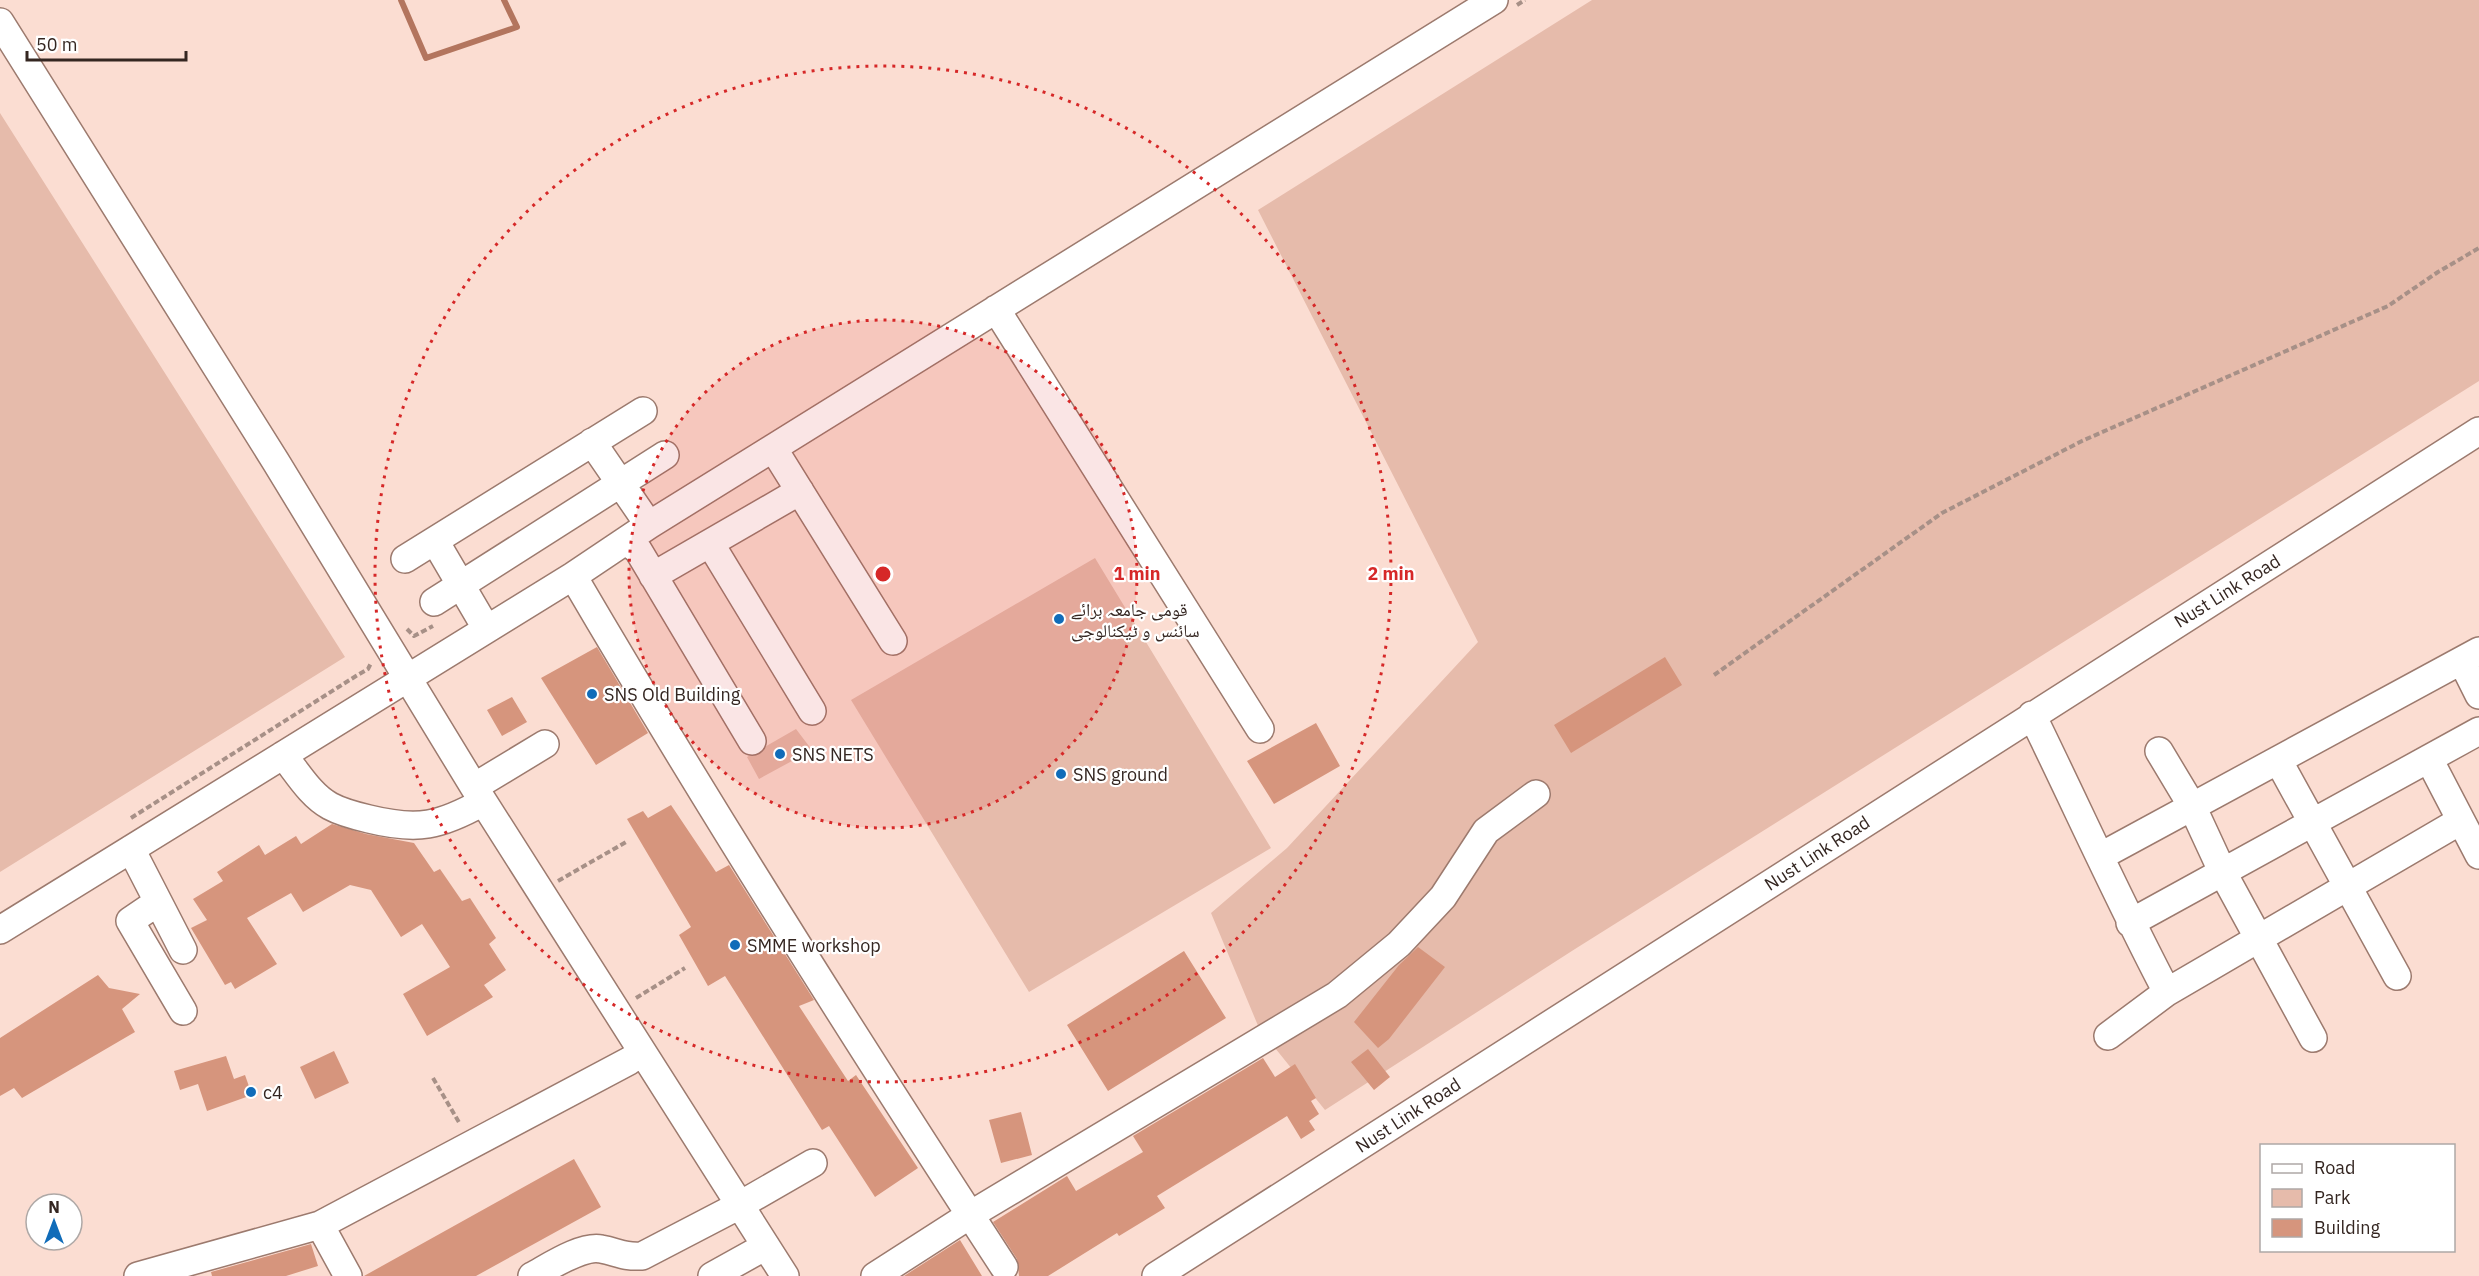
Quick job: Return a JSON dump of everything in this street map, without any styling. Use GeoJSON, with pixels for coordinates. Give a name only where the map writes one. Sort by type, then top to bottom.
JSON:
{"type":"FeatureCollection","features":[{"type":"Feature","properties":{"kind":"street"},"geometry":{"type":"LineString","coordinates":[[0,930],[573,576],[649,525],[1494,0]]}},
{"type":"Feature","properties":{"kind":"street"},"geometry":{"type":"LineString","coordinates":[[0,22],[478,794],[785,1276]]}},
{"type":"Feature","properties":{"kind":"street"},"geometry":{"type":"LineString","coordinates":[[996,309],[1260,729]]}},
{"type":"Feature","properties":{"kind":"street"},"geometry":{"type":"LineString","coordinates":[[405,559],[643,411]]}},
{"type":"Feature","properties":{"kind":"street","name":"Nust Link Road"},"geometry":{"type":"LineString","coordinates":[[1156,1276],[2479,431]]}},
{"type":"Feature","properties":{"kind":"street"},"geometry":{"type":"LineString","coordinates":[[592,442],[649,525]]}},
{"type":"Feature","properties":{"kind":"street"},"geometry":{"type":"LineString","coordinates":[[773,448],[893,641]]}},
{"type":"Feature","properties":{"kind":"street"},"geometry":{"type":"LineString","coordinates":[[434,602],[466,594],[620,483],[665,455]]}},
{"type":"Feature","properties":{"kind":"street"},"geometry":{"type":"LineString","coordinates":[[654,576],[800,491]]}},
{"type":"Feature","properties":{"kind":"street"},"geometry":{"type":"LineString","coordinates":[[435,541],[486,628]]}},
{"type":"Feature","properties":{"kind":"street"},"geometry":{"type":"LineString","coordinates":[[626,541],[638,550],[752,741]]}},
{"type":"Feature","properties":{"kind":"street"},"geometry":{"type":"LineString","coordinates":[[710,543],[812,711]]}},
{"type":"Feature","properties":{"kind":"street"},"geometry":{"type":"LineString","coordinates":[[573,576],[635,682],[1004,1267]]}},
{"type":"Feature","properties":{"kind":"street"},"geometry":{"type":"LineString","coordinates":[[2101,856],[2470,656],[2479,695]]}},
{"type":"Feature","properties":{"kind":"street"},"geometry":{"type":"LineString","coordinates":[[2032,715],[2101,856],[2130,923],[2167,992]]}},
{"type":"Feature","properties":{"kind":"street"},"geometry":{"type":"LineString","coordinates":[[2130,923],[2479,731]]}},
{"type":"Feature","properties":{"kind":"street"},"geometry":{"type":"LineString","coordinates":[[283,755],[310,789],[329,806],[355,816],[413,827],[440,823],[461,815],[478,794],[545,744]]}},
{"type":"Feature","properties":{"kind":"street"},"geometry":{"type":"LineString","coordinates":[[2159,751],[2192,806],[2223,873],[2313,1038]]}},
{"type":"Feature","properties":{"kind":"street"},"geometry":{"type":"LineString","coordinates":[[2429,759],[2479,855]]}},
{"type":"Feature","properties":{"kind":"street"},"geometry":{"type":"LineString","coordinates":[[2278,760],[2397,976]]}},
{"type":"Feature","properties":{"kind":"street"},"geometry":{"type":"LineString","coordinates":[[875,1276],[970,1215],[1337,995],[1399,944],[1443,897],[1486,831],[1536,794]]}},
{"type":"Feature","properties":{"kind":"street"},"geometry":{"type":"LineString","coordinates":[[2108,1036],[2167,992],[2460,821]]}},
{"type":"Feature","properties":{"kind":"street"},"geometry":{"type":"LineString","coordinates":[[131,849],[183,950]]}},
{"type":"Feature","properties":{"kind":"street"},"geometry":{"type":"LineString","coordinates":[[158,902],[130,921],[183,1011]]}},
{"type":"Feature","properties":{"kind":"street"},"geometry":{"type":"LineString","coordinates":[[138,1276],[320,1225],[642,1052]]}},
{"type":"Feature","properties":{"kind":"street"},"geometry":{"type":"LineString","coordinates":[[531,1276],[585,1249],[601,1249],[628,1257],[642,1256],[740,1205],[813,1163]]}},
{"type":"Feature","properties":{"kind":"street"},"geometry":{"type":"LineString","coordinates":[[320,1225],[348,1276]]}},
{"type":"Feature","properties":{"kind":"street"},"geometry":{"type":"LineString","coordinates":[[712,1276],[766,1246]]}},
{"type":"Feature","properties":{"kind":"path"},"geometry":{"type":"LineString","coordinates":[[1714,675],[1942,513],[2082,441],[2388,306],[2479,248]]}},
{"type":"Feature","properties":{"kind":"path"},"geometry":{"type":"LineString","coordinates":[[404,625],[414,636],[466,594]]}},
{"type":"Feature","properties":{"kind":"path"},"geometry":{"type":"LineString","coordinates":[[129,820],[368,669],[372,658]]}},
{"type":"Feature","properties":{"kind":"path"},"geometry":{"type":"LineString","coordinates":[[555,882],[626,842]]}},
{"type":"Feature","properties":{"kind":"path"},"geometry":{"type":"LineString","coordinates":[[630,1002],[685,968]]}},
{"type":"Feature","properties":{"kind":"path"},"geometry":{"type":"LineString","coordinates":[[433,1078],[472,1144]]}},
{"type":"Feature","properties":{"kind":"green space"},"geometry":{"type":"Polygon","coordinates":[[[1592,0],[2479,0],[2479,381],[1575,949],[1325,1110],[1259,1028],[1211,913],[1287,848],[1478,642],[1258,210],[1592,0]]]}},
{"type":"Feature","properties":{"kind":"green space"},"geometry":{"type":"Polygon","coordinates":[[[0,113],[345,657],[0,872],[0,113]]]}},
{"type":"Feature","properties":{"kind":"green space","name":"SNS ground"},"geometry":{"type":"Polygon","coordinates":[[[1095,558],[1271,848],[1029,992],[851,700],[1095,558]]]}},
{"type":"Feature","properties":{"kind":"green space","name":"SNS NETS"},"geometry":{"type":"Polygon","coordinates":[[[796,729],[812,750],[759,779],[747,757],[796,729]]]}},
{"type":"Feature","properties":{"kind":"building"},"geometry":{"type":"Polygon","coordinates":[[[597,647],[648,733],[596,765],[541,678],[597,647]]]}},
{"type":"Feature","properties":{"kind":"building"},"geometry":{"type":"Polygon","coordinates":[[[1665,657],[1682,685],[1571,753],[1554,725],[1665,657]]]}},
{"type":"Feature","properties":{"kind":"building"},"geometry":{"type":"Polygon","coordinates":[[[512,697],[527,722],[502,736],[487,710],[512,697]]]}},
{"type":"Feature","properties":{"kind":"building"},"geometry":{"type":"Polygon","coordinates":[[[1316,723],[1340,766],[1274,804],[1247,761],[1316,723]]]}},
{"type":"Feature","properties":{"kind":"building","name":"SMME workshop"},"geometry":{"type":"Polygon","coordinates":[[[671,805],[716,872],[729,865],[814,1000],[799,1006],[848,1081],[856,1075],[918,1168],[875,1197],[829,1126],[822,1130],[725,976],[708,986],[679,935],[691,927],[627,819],[643,811],[648,818],[671,805]]]}},
{"type":"Feature","properties":{"kind":"building"},"geometry":{"type":"Polygon","coordinates":[[[332,824],[366,834],[414,843],[434,872],[440,869],[462,901],[470,898],[496,938],[489,944],[506,970],[484,985],[493,997],[427,1036],[403,994],[450,967],[422,924],[401,937],[371,890],[350,885],[303,912],[291,893],[247,918],[277,964],[235,989],[231,982],[225,985],[191,928],[207,920],[193,899],[223,881],[217,872],[259,845],[265,855],[296,836],[301,844],[332,824]]]}},
{"type":"Feature","properties":{"kind":"building"},"geometry":{"type":"Polygon","coordinates":[[[1418,947],[1445,967],[1389,1039],[1378,1048],[1354,1022],[1399,965],[1418,947]]]}},
{"type":"Feature","properties":{"kind":"building"},"geometry":{"type":"Polygon","coordinates":[[[1184,951],[1226,1018],[1108,1091],[1067,1025],[1184,951]]]}},
{"type":"Feature","properties":{"kind":"building"},"geometry":{"type":"Polygon","coordinates":[[[98,975],[109,988],[140,994],[122,1009],[135,1032],[22,1098],[14,1088],[0,1096],[0,1038],[98,975]]]}},
{"type":"Feature","properties":{"kind":"building"},"geometry":{"type":"Polygon","coordinates":[[[1368,1049],[1390,1077],[1374,1090],[1351,1062],[1368,1049]]]}},
{"type":"Feature","properties":{"kind":"building"},"geometry":{"type":"Polygon","coordinates":[[[334,1051],[349,1083],[315,1099],[300,1067],[334,1051]]]}},
{"type":"Feature","properties":{"kind":"building"},"geometry":{"type":"Polygon","coordinates":[[[226,1056],[234,1079],[245,1075],[252,1095],[207,1111],[198,1084],[180,1090],[174,1071],[226,1056]]]}},
{"type":"Feature","properties":{"kind":"building"},"geometry":{"type":"Polygon","coordinates":[[[1263,1058],[1275,1077],[1295,1064],[1316,1098],[1311,1101],[1319,1114],[1309,1121],[1315,1130],[1301,1139],[1287,1116],[1157,1196],[1165,1208],[1119,1236],[1117,1233],[1048,1276],[1019,1276],[1017,1259],[993,1222],[1067,1176],[1076,1191],[1143,1152],[1133,1136],[1263,1058]]]}},
{"type":"Feature","properties":{"kind":"building"},"geometry":{"type":"Polygon","coordinates":[[[1021,1112],[1032,1155],[1001,1163],[989,1120],[1021,1112]]]}},
{"type":"Feature","properties":{"kind":"building"},"geometry":{"type":"Polygon","coordinates":[[[574,1159],[601,1207],[476,1276],[364,1276],[574,1159]]]}},
{"type":"Feature","properties":{"kind":"building"},"geometry":{"type":"Polygon","coordinates":[[[960,1240],[982,1276],[904,1276],[960,1240]]]}},
{"type":"Feature","properties":{"kind":"building"},"geometry":{"type":"Polygon","coordinates":[[[311,1244],[318,1266],[286,1276],[212,1276],[211,1272],[311,1244]]]}},
{"type":"Feature","properties":{"kind":"waterway"},"geometry":{"type":"LineString","coordinates":[[401,0],[426,58],[517,27],[504,0]]}},
{"type":"Feature","properties":{"kind":"place","name":"قومی جامعہ برائے سائنس و ٹیکنالوجی"},"geometry":{"type":"Point","coordinates":[1059,619]}},
{"type":"Feature","properties":{"kind":"place","name":"SNS Old Building"},"geometry":{"type":"Point","coordinates":[592,694]}},
{"type":"Feature","properties":{"kind":"place","name":"SNS NETS"},"geometry":{"type":"Point","coordinates":[780,754]}},
{"type":"Feature","properties":{"kind":"place","name":"SNS ground"},"geometry":{"type":"Point","coordinates":[1061,774]}},
{"type":"Feature","properties":{"kind":"place","name":"SMME workshop"},"geometry":{"type":"Point","coordinates":[735,945]}},
{"type":"Feature","properties":{"kind":"place","name":"c4"},"geometry":{"type":"Point","coordinates":[251,1092]}}]}
